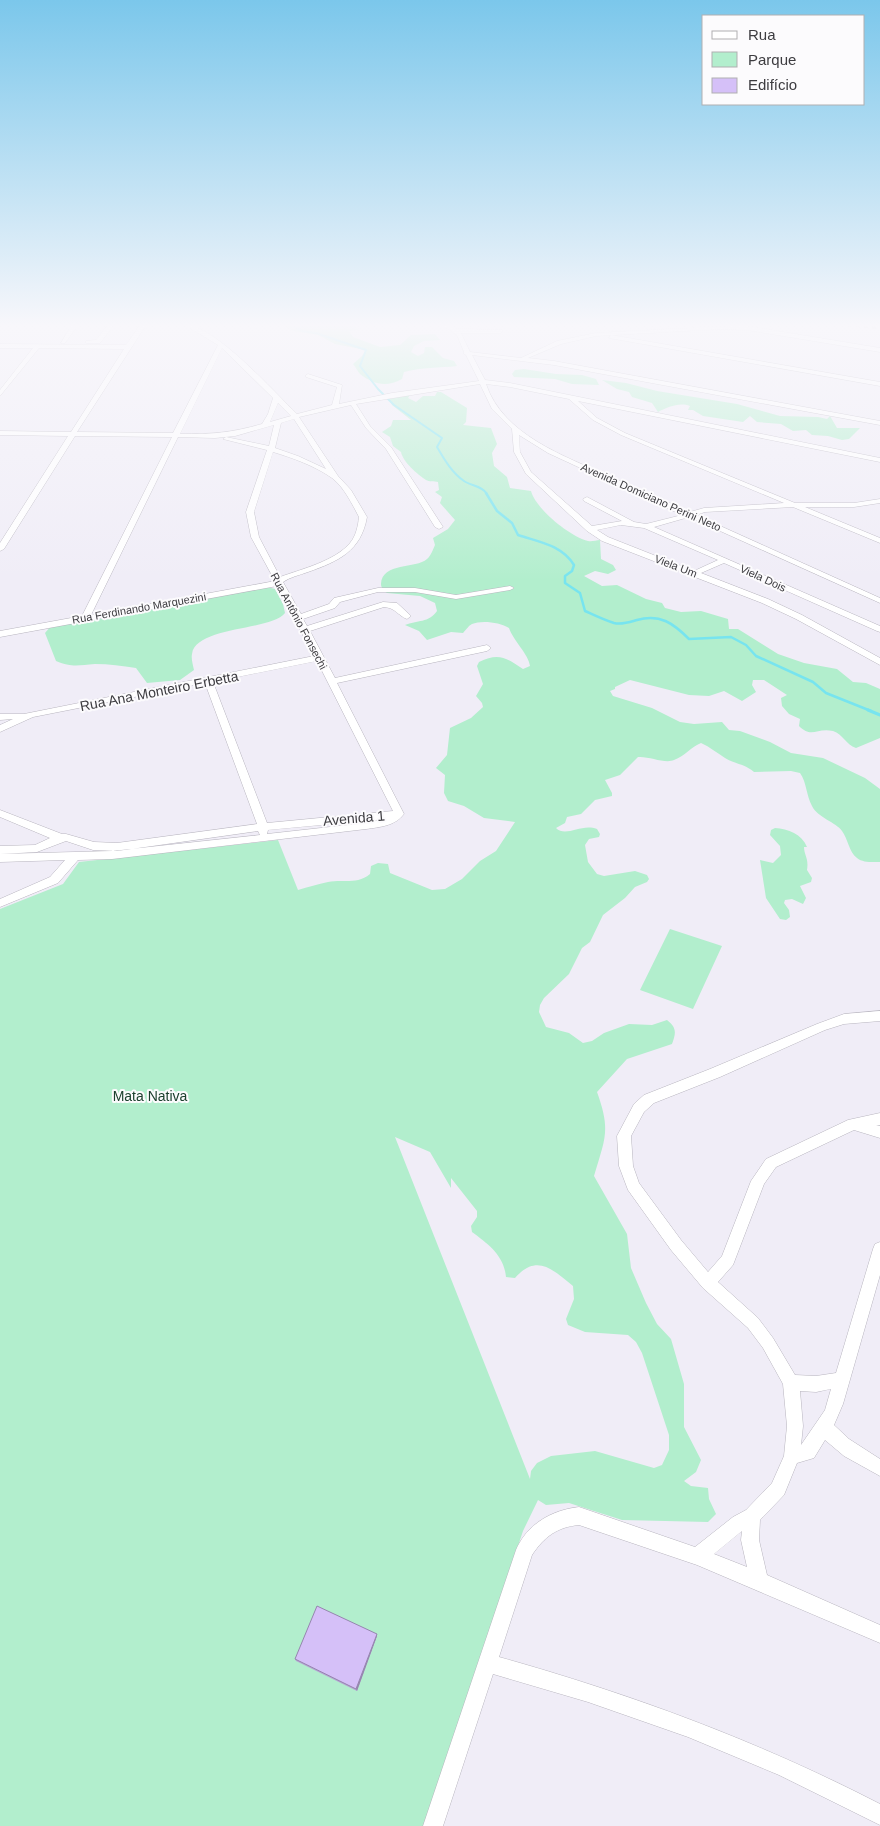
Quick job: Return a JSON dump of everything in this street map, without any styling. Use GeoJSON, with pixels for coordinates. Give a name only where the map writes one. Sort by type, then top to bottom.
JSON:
{"type":"FeatureCollection","features":[{"type":"Feature","properties":{"kind":"street"},"geometry":{"type":"LineString","coordinates":[[0,549],[87,410]]}},
{"type":"Feature","properties":{"kind":"street"},"geometry":{"type":"LineString","coordinates":[[86,617],[189,410]]}},
{"type":"Feature","properties":{"kind":"street"},"geometry":{"type":"LineString","coordinates":[[264,426],[272,410]]}},
{"type":"Feature","properties":{"kind":"street"},"geometry":{"type":"LineString","coordinates":[[289,410],[295,416],[335,477]]}},
{"type":"Feature","properties":{"kind":"street"},"geometry":{"type":"LineString","coordinates":[[0,433],[215,436],[235,434],[318,410]]}},
{"type":"Feature","properties":{"kind":"street"},"geometry":{"type":"LineString","coordinates":[[357,410],[368,427],[389,448],[439,527]]}},
{"type":"Feature","properties":{"kind":"street","name":"Avenida Domiciano Perini Neto"},"geometry":{"type":"LineString","coordinates":[[499,410],[515,428],[550,452],[880,601]]}},
{"type":"Feature","properties":{"kind":"street"},"geometry":{"type":"LineString","coordinates":[[583,410],[623,434],[880,540]]}},
{"type":"Feature","properties":{"kind":"street"},"geometry":{"type":"LineString","coordinates":[[629,410],[880,460]]}},
{"type":"Feature","properties":{"kind":"street"},"geometry":{"type":"LineString","coordinates":[[810,410],[880,423]]}},
{"type":"Feature","properties":{"kind":"street","name":"Rua Antônio Fonsechi"},"geometry":{"type":"LineString","coordinates":[[278,421],[277,431],[250,512],[255,537],[332,681],[399,814]]}},
{"type":"Feature","properties":{"kind":"street","name":"Viela Um"},"geometry":{"type":"LineString","coordinates":[[515,428],[517,452],[524,467],[590,529],[617,545],[695,573],[799,617],[880,662]]}},
{"type":"Feature","properties":{"kind":"street"},"geometry":{"type":"LineString","coordinates":[[215,436],[270,449],[309,463],[335,477]]}},
{"type":"Feature","properties":{"kind":"street","name":"Rua Ferdinando Marquezini"},"geometry":{"type":"LineString","coordinates":[[0,634],[278,583],[282,579],[332,560],[355,542],[363,517],[347,490],[335,477]]}},
{"type":"Feature","properties":{"kind":"street"},"geometry":{"type":"LineString","coordinates":[[588,499],[632,524]]}},
{"type":"Feature","properties":{"kind":"street"},"geometry":{"type":"LineString","coordinates":[[590,529],[612,524],[646,526],[670,521],[704,510],[795,504],[854,504],[880,501]]}},
{"type":"Feature","properties":{"kind":"street"},"geometry":{"type":"LineString","coordinates":[[854,504],[880,510]]}},
{"type":"Feature","properties":{"kind":"street","name":"Viela Dois"},"geometry":{"type":"LineString","coordinates":[[646,526],[880,629]]}},
{"type":"Feature","properties":{"kind":"street"},"geometry":{"type":"LineString","coordinates":[[695,573],[726,560]]}},
{"type":"Feature","properties":{"kind":"street"},"geometry":{"type":"LineString","coordinates":[[298,618],[332,606],[337,600],[348,596],[378,590],[415,590],[456,597],[510,588]]}},
{"type":"Feature","properties":{"kind":"street"},"geometry":{"type":"LineString","coordinates":[[304,630],[384,604],[394,604],[407,616]]}},
{"type":"Feature","properties":{"kind":"street"},"geometry":{"type":"LineString","coordinates":[[332,681],[487,648]]}},
{"type":"Feature","properties":{"kind":"street","name":"Rua Ana Monteiro Erbetta"},"geometry":{"type":"LineString","coordinates":[[0,729],[30,715],[208,682],[319,658]]}},
{"type":"Feature","properties":{"kind":"street"},"geometry":{"type":"LineString","coordinates":[[208,682],[263,832]]}},
{"type":"Feature","properties":{"kind":"street"},"geometry":{"type":"LineString","coordinates":[[0,716],[30,715]]}},
{"type":"Feature","properties":{"kind":"street"},"geometry":{"type":"LineString","coordinates":[[0,813],[56,840],[49,848],[55,856]]}},
{"type":"Feature","properties":{"kind":"street","name":"Avenida 1"},"geometry":{"type":"LineString","coordinates":[[0,850],[37,848],[56,840],[71,838],[93,846],[117,847],[263,832],[384,823],[394,819],[399,814]]}},
{"type":"Feature","properties":{"kind":"street","name":"Avenida 1"},"geometry":{"type":"LineString","coordinates":[[0,858],[112,855],[263,832]]}},
{"type":"Feature","properties":{"kind":"street"},"geometry":{"type":"LineString","coordinates":[[0,902],[54,880],[74,857]]}},
{"type":"Feature","properties":{"kind":"street"},"geometry":{"type":"LineString","coordinates":[[697,1556],[739,1523],[752,1516],[778,1489],[792,1456],[795,1426],[791,1382],[768,1343],[753,1323],[708,1284],[676,1245],[634,1186],[626,1166],[624,1136],[632,1118],[648,1099],[715,1073],[821,1026],[844,1019],[880,1016]]}},
{"type":"Feature","properties":{"kind":"street"},"geometry":{"type":"LineString","coordinates":[[708,1284],[728,1260],[758,1181],[764,1169],[771,1162],[852,1124],[880,1119]]}},
{"type":"Feature","properties":{"kind":"street"},"geometry":{"type":"LineString","coordinates":[[852,1124],[880,1132]]}},
{"type":"Feature","properties":{"kind":"street"},"geometry":{"type":"LineString","coordinates":[[792,1456],[808,1452],[824,1427],[840,1390],[839,1380],[846,1369],[880,1249]]}},
{"type":"Feature","properties":{"kind":"street"},"geometry":{"type":"LineString","coordinates":[[791,1382],[816,1384],[839,1380]]}},
{"type":"Feature","properties":{"kind":"street"},"geometry":{"type":"LineString","coordinates":[[824,1427],[836,1441],[851,1452],[880,1468]]}},
{"type":"Feature","properties":{"kind":"street"},"geometry":{"type":"LineString","coordinates":[[433,1826],[525,1550],[532,1539],[551,1522],[569,1516],[579,1516],[697,1556],[880,1634]]}},
{"type":"Feature","properties":{"kind":"street"},"geometry":{"type":"LineString","coordinates":[[752,1516],[750,1540],[759,1581]]}},
{"type":"Feature","properties":{"kind":"street"},"geometry":{"type":"LineString","coordinates":[[487,1663],[572,1687],[667,1719],[796,1774],[880,1816]]}},
{"type":"Feature","properties":{"kind":"green space","name":"Mata Nativa"},"geometry":{"type":"Polygon","coordinates":[[[399,410],[467,410],[466,422],[463,425],[491,428],[497,444],[492,453],[494,466],[507,477],[510,488],[531,491],[539,506],[554,521],[572,534],[588,541],[600,540],[601,559],[613,565],[616,570],[608,574],[595,571],[584,576],[602,586],[617,585],[646,599],[662,603],[665,608],[681,612],[701,611],[728,619],[729,629],[738,629],[778,654],[804,663],[837,669],[853,682],[866,683],[880,689],[880,738],[856,748],[833,731],[808,732],[804,730],[799,726],[800,719],[789,714],[782,706],[781,698],[787,695],[764,680],[753,680],[752,685],[756,692],[742,701],[724,691],[709,696],[689,695],[630,680],[610,691],[613,696],[652,708],[680,722],[694,724],[722,722],[729,730],[740,731],[770,742],[791,753],[823,758],[865,778],[880,789],[880,862],[862,861],[854,855],[842,831],[818,814],[812,806],[800,773],[791,771],[754,772],[747,767],[732,762],[701,743],[670,761],[638,757],[620,775],[605,780],[612,796],[595,800],[581,814],[567,817],[565,823],[556,828],[564,832],[585,828],[597,829],[600,834],[599,837],[589,839],[585,845],[588,862],[597,874],[604,876],[635,871],[647,875],[649,879],[647,882],[635,887],[625,898],[603,915],[590,942],[582,948],[569,974],[544,998],[539,1012],[546,1027],[569,1033],[583,1043],[592,1041],[604,1033],[629,1024],[652,1025],[667,1020],[674,1028],[675,1034],[672,1044],[627,1059],[597,1092],[604,1116],[605,1134],[594,1176],[627,1234],[631,1268],[646,1303],[657,1324],[671,1339],[684,1384],[684,1427],[701,1460],[696,1472],[684,1481],[691,1486],[708,1488],[709,1499],[716,1514],[708,1522],[622,1520],[569,1503],[546,1505],[538,1500],[523,1531],[424,1826],[0,1826],[0,909],[63,884],[79,862],[278,840],[298,890],[328,882],[360,879],[370,874],[371,866],[378,863],[388,864],[390,873],[432,890],[445,889],[462,879],[480,861],[496,851],[515,822],[484,818],[464,806],[448,801],[444,793],[445,775],[436,768],[447,755],[450,728],[471,718],[483,707],[476,696],[483,684],[477,666],[479,662],[497,657],[512,662],[523,669],[530,666],[524,652],[509,628],[496,623],[476,623],[469,626],[463,633],[451,632],[427,640],[419,631],[405,625],[430,618],[437,611],[435,603],[420,596],[387,593],[381,585],[383,577],[387,572],[427,559],[435,545],[433,538],[448,529],[455,520],[440,503],[442,497],[435,492],[439,490],[438,482],[427,481],[407,464],[401,452],[393,446],[390,437],[382,432],[391,426],[393,420],[411,420],[399,410]],[[395,1137],[530,1479],[531,1471],[537,1463],[551,1456],[595,1451],[654,1468],[662,1465],[669,1450],[669,1435],[642,1353],[636,1342],[628,1335],[585,1332],[568,1325],[566,1319],[574,1299],[573,1286],[552,1270],[538,1265],[531,1266],[515,1278],[506,1277],[505,1269],[499,1256],[472,1232],[471,1226],[477,1217],[477,1211],[451,1178],[451,1188],[430,1152],[395,1137]]]}},
{"type":"Feature","properties":{"kind":"green space"},"geometry":{"type":"Polygon","coordinates":[[[693,410],[759,410],[780,416],[827,419],[830,416],[837,428],[860,428],[849,439],[842,440],[828,436],[812,435],[806,430],[793,431],[781,424],[757,422],[750,416],[743,422],[703,416],[693,410]]]}},
{"type":"Feature","properties":{"kind":"green space"},"geometry":{"type":"Polygon","coordinates":[[[267,587],[275,589],[283,604],[285,613],[277,619],[265,623],[219,633],[206,638],[197,645],[192,654],[194,670],[180,680],[147,683],[136,668],[105,664],[67,665],[56,661],[45,633],[51,626],[267,587]]]}},
{"type":"Feature","properties":{"kind":"green space"},"geometry":{"type":"Polygon","coordinates":[[[775,828],[794,833],[805,842],[807,847],[804,847],[807,870],[812,878],[811,882],[800,886],[806,898],[803,904],[792,899],[785,900],[784,903],[789,910],[790,917],[786,920],[780,919],[766,898],[760,860],[773,863],[781,855],[780,846],[770,835],[771,830],[775,828]]]}},
{"type":"Feature","properties":{"kind":"green space"},"geometry":{"type":"Polygon","coordinates":[[[670,929],[722,946],[693,1009],[640,990],[670,929]]]}},
{"type":"Feature","properties":{"kind":"building"},"geometry":{"type":"Polygon","coordinates":[[[317,1606],[377,1634],[356,1689],[295,1659],[317,1606]]]}},
{"type":"Feature","properties":{"kind":"waterway"},"geometry":{"type":"LineString","coordinates":[[402,410],[442,438],[437,447],[452,470],[464,481],[483,489],[487,494]]}},
{"type":"Feature","properties":{"kind":"waterway"},"geometry":{"type":"LineString","coordinates":[[486,493],[497,511],[512,523],[518,535],[549,545],[569,558],[574,565],[572,571],[565,576],[565,583],[580,593],[585,611],[617,624],[645,618],[660,619],[678,629],[689,639],[731,637],[746,645],[756,656],[813,682],[826,693],[871,711]]}},
{"type":"Feature","properties":{"kind":"waterway"},"geometry":{"type":"LineString","coordinates":[[868,710],[880,715]]}}]}
